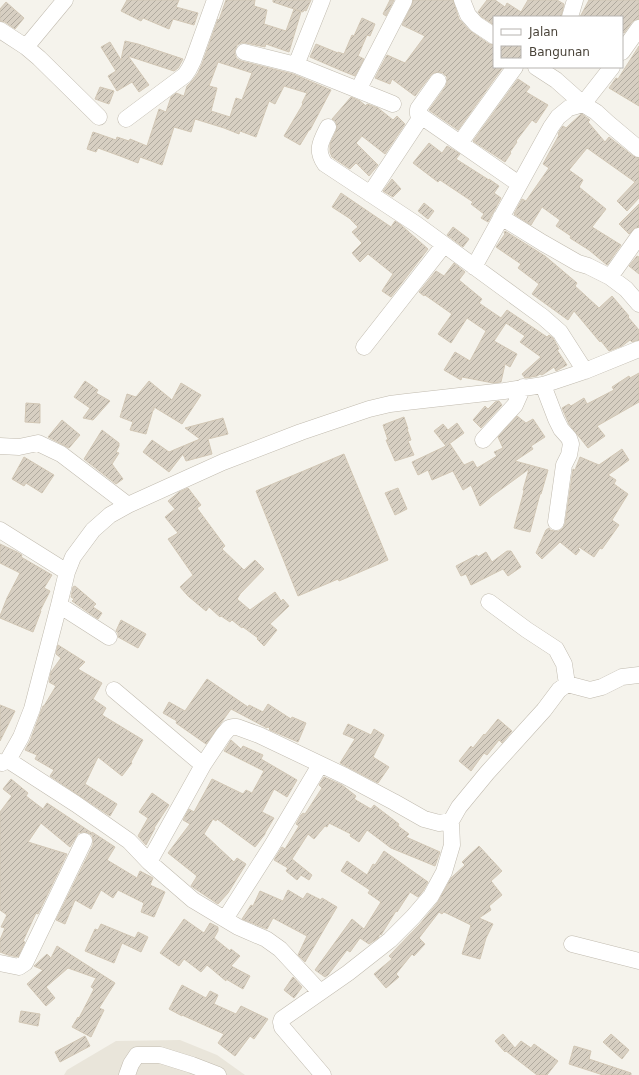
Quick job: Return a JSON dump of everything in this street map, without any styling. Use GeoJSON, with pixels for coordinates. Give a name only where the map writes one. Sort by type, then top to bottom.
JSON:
{"type":"FeatureCollection","features":[{"type":"Feature","properties":{"kind":"street"},"geometry":{"type":"LineString","coordinates":[[26,47],[65,0]]}},
{"type":"Feature","properties":{"kind":"street"},"geometry":{"type":"LineString","coordinates":[[126,119],[185,75],[193,61],[215,0]]}},
{"type":"Feature","properties":{"kind":"street"},"geometry":{"type":"LineString","coordinates":[[296,65],[322,0]]}},
{"type":"Feature","properties":{"kind":"street"},"geometry":{"type":"LineString","coordinates":[[570,16],[575,0]]}},
{"type":"Feature","properties":{"kind":"street"},"geometry":{"type":"LineString","coordinates":[[358,90],[404,1]]}},
{"type":"Feature","properties":{"kind":"street"},"geometry":{"type":"LineString","coordinates":[[467,3],[468,15],[476,24],[493,35]]}},
{"type":"Feature","properties":{"kind":"street"},"geometry":{"type":"LineString","coordinates":[[623,51],[639,28]]}},
{"type":"Feature","properties":{"kind":"street"},"geometry":{"type":"LineString","coordinates":[[0,30],[26,47],[39,58],[99,117]]}},
{"type":"Feature","properties":{"kind":"street"},"geometry":{"type":"LineString","coordinates":[[244,52],[296,65],[393,104]]}},
{"type":"Feature","properties":{"kind":"street"},"geometry":{"type":"LineString","coordinates":[[460,143],[514,68]]}},
{"type":"Feature","properties":{"kind":"street"},"geometry":{"type":"LineString","coordinates":[[541,68],[639,149]]}},
{"type":"Feature","properties":{"kind":"street"},"geometry":{"type":"LineString","coordinates":[[474,267],[551,127],[569,108],[584,104],[611,68]]}},
{"type":"Feature","properties":{"kind":"street"},"geometry":{"type":"LineString","coordinates":[[438,81],[418,109],[418,114],[519,184]]}},
{"type":"Feature","properties":{"kind":"street"},"geometry":{"type":"LineString","coordinates":[[370,194],[421,117]]}},
{"type":"Feature","properties":{"kind":"street"},"geometry":{"type":"LineString","coordinates":[[328,127],[321,142],[319,151],[320,157],[325,164],[416,224],[538,313],[560,332],[584,371]]}},
{"type":"Feature","properties":{"kind":"street"},"geometry":{"type":"LineString","coordinates":[[501,217],[578,263],[588,266],[610,277],[626,289],[639,304]]}},
{"type":"Feature","properties":{"kind":"street"},"geometry":{"type":"LineString","coordinates":[[610,277],[639,236]]}},
{"type":"Feature","properties":{"kind":"street"},"geometry":{"type":"LineString","coordinates":[[364,347],[444,245]]}},
{"type":"Feature","properties":{"kind":"street"},"geometry":{"type":"LineString","coordinates":[[320,992],[280,949],[266,938],[238,927],[193,900],[149,862],[129,841],[76,804],[3,764],[21,737],[32,709],[67,572],[73,557],[93,530],[110,515],[128,505],[223,462],[301,432],[369,409],[400,402],[504,391],[543,385],[584,371],[639,349]]}},
{"type":"Feature","properties":{"kind":"street"},"geometry":{"type":"LineString","coordinates":[[543,385],[556,419],[561,429],[569,438],[571,444],[569,454],[564,465],[556,522]]}},
{"type":"Feature","properties":{"kind":"street"},"geometry":{"type":"LineString","coordinates":[[483,440],[515,405],[523,387]]}},
{"type":"Feature","properties":{"kind":"street"},"geometry":{"type":"LineString","coordinates":[[0,446],[19,447],[38,444],[61,454],[128,505]]}},
{"type":"Feature","properties":{"kind":"street"},"geometry":{"type":"LineString","coordinates":[[0,530],[67,572]]}},
{"type":"Feature","properties":{"kind":"street"},"geometry":{"type":"LineString","coordinates":[[489,602],[556,650],[564,664],[567,684]]}},
{"type":"Feature","properties":{"kind":"street"},"geometry":{"type":"LineString","coordinates":[[59,605],[109,637]]}},
{"type":"Feature","properties":{"kind":"street"},"geometry":{"type":"LineString","coordinates":[[567,684],[590,690],[602,687],[622,677],[639,675]]}},
{"type":"Feature","properties":{"kind":"street"},"geometry":{"type":"LineString","coordinates":[[323,1075],[282,1027],[282,1019],[348,973],[390,940],[431,896],[444,872],[452,846],[451,821],[459,807],[544,710],[559,690],[567,684]]}},
{"type":"Feature","properties":{"kind":"street"},"geometry":{"type":"LineString","coordinates":[[114,690],[203,765]]}},
{"type":"Feature","properties":{"kind":"street"},"geometry":{"type":"LineString","coordinates":[[149,862],[203,765],[223,735],[229,728],[233,727],[259,735],[345,776],[424,819],[438,823],[451,821]]}},
{"type":"Feature","properties":{"kind":"street"},"geometry":{"type":"LineString","coordinates":[[225,919],[271,847],[320,765]]}},
{"type":"Feature","properties":{"kind":"street"},"geometry":{"type":"LineString","coordinates":[[0,963],[19,967],[26,963],[84,841]]}},
{"type":"Feature","properties":{"kind":"street"},"geometry":{"type":"LineString","coordinates":[[572,944],[639,961]]}},
{"type":"Feature","properties":{"kind":"street"},"geometry":{"type":"LineString","coordinates":[[127,1075],[130,1064],[137,1055],[160,1055],[191,1070],[218,1075]]}},
{"type":"Feature","properties":{"kind":"shaded area"},"geometry":{"type":"Polygon","coordinates":[[[180,1040],[217,1055],[245,1075],[64,1075],[67,1070],[116,1041],[180,1040]]]}},
{"type":"Feature","properties":{"kind":"building"},"geometry":{"type":"Polygon","coordinates":[[[127,0],[179,0],[176,7],[198,13],[194,25],[173,19],[169,29],[143,18],[141,21],[121,11],[127,0]]]}},
{"type":"Feature","properties":{"kind":"building"},"geometry":{"type":"Polygon","coordinates":[[[226,0],[255,0],[254,6],[267,10],[264,24],[286,31],[294,9],[301,12],[289,52],[266,44],[265,47],[246,43],[237,45],[235,50],[237,59],[241,61],[293,74],[331,90],[310,130],[300,145],[284,136],[303,104],[302,103],[307,93],[284,86],[275,104],[269,101],[256,137],[240,131],[239,134],[195,119],[191,132],[174,127],[162,165],[140,157],[138,163],[98,148],[96,152],[87,149],[93,132],[116,140],[117,137],[129,141],[130,139],[147,146],[159,109],[166,112],[171,97],[176,93],[184,96],[187,86],[198,73],[218,19],[219,20],[226,0]],[[218,62],[209,86],[217,88],[211,111],[230,117],[236,98],[242,100],[252,73],[218,62]]]}},
{"type":"Feature","properties":{"kind":"building"},"geometry":{"type":"Polygon","coordinates":[[[273,0],[311,0],[306,11],[304,10],[303,12],[273,2],[273,0]]]}},
{"type":"Feature","properties":{"kind":"building"},"geometry":{"type":"Polygon","coordinates":[[[390,0],[394,0],[386,16],[383,14],[390,0]]]}},
{"type":"Feature","properties":{"kind":"building"},"geometry":{"type":"Polygon","coordinates":[[[413,0],[453,0],[459,19],[469,30],[489,44],[493,45],[493,68],[502,68],[458,130],[429,110],[446,86],[447,77],[443,73],[439,72],[431,75],[415,96],[392,79],[390,84],[375,78],[387,55],[405,63],[425,36],[402,25],[413,0]]]}},
{"type":"Feature","properties":{"kind":"building"},"geometry":{"type":"Polygon","coordinates":[[[487,0],[495,0],[505,7],[507,3],[521,12],[528,0],[557,0],[564,4],[561,16],[493,16],[493,24],[482,17],[478,12],[487,0]]]}},
{"type":"Feature","properties":{"kind":"building"},"geometry":{"type":"Polygon","coordinates":[[[589,0],[639,0],[639,19],[632,22],[624,33],[623,16],[581,16],[589,0]]]}},
{"type":"Feature","properties":{"kind":"building"},"geometry":{"type":"Polygon","coordinates":[[[6,2],[24,18],[15,29],[5,22],[0,21],[0,9],[6,2]]]}},
{"type":"Feature","properties":{"kind":"building"},"geometry":{"type":"Polygon","coordinates":[[[362,18],[375,24],[370,36],[367,35],[358,56],[364,59],[355,76],[310,57],[316,44],[344,54],[352,35],[354,36],[362,18]]]}},
{"type":"Feature","properties":{"kind":"building"},"geometry":{"type":"Polygon","coordinates":[[[125,41],[183,59],[178,68],[174,71],[128,56],[149,85],[139,92],[132,82],[117,91],[108,76],[116,71],[101,47],[110,42],[121,60],[125,41]]]}},
{"type":"Feature","properties":{"kind":"building"},"geometry":{"type":"Polygon","coordinates":[[[639,46],[639,106],[609,88],[616,78],[618,79],[639,46]]]}},
{"type":"Feature","properties":{"kind":"building"},"geometry":{"type":"Polygon","coordinates":[[[518,79],[530,87],[526,92],[548,105],[536,123],[532,120],[516,141],[517,142],[505,162],[473,141],[518,79]]]}},
{"type":"Feature","properties":{"kind":"building"},"geometry":{"type":"Polygon","coordinates":[[[100,87],[114,91],[109,104],[95,99],[100,87]]]}},
{"type":"Feature","properties":{"kind":"building"},"geometry":{"type":"Polygon","coordinates":[[[351,97],[360,101],[366,106],[367,104],[378,108],[393,120],[397,116],[405,124],[385,154],[362,136],[356,143],[378,165],[369,176],[356,163],[350,169],[332,157],[330,152],[330,144],[337,127],[336,122],[332,119],[351,97]]]}},
{"type":"Feature","properties":{"kind":"building"},"geometry":{"type":"Polygon","coordinates":[[[582,114],[590,120],[588,122],[605,142],[609,137],[633,156],[639,158],[639,198],[627,211],[617,201],[635,182],[587,148],[569,170],[583,180],[579,187],[606,209],[592,227],[621,245],[607,265],[556,226],[560,220],[542,207],[531,225],[514,214],[522,199],[526,201],[549,168],[543,164],[559,135],[560,130],[563,126],[566,128],[582,114]]]}},
{"type":"Feature","properties":{"kind":"building"},"geometry":{"type":"Polygon","coordinates":[[[429,143],[442,153],[447,146],[460,154],[456,159],[499,186],[494,193],[501,198],[488,222],[481,218],[484,214],[471,204],[473,202],[440,180],[438,182],[413,163],[429,143]]]}},
{"type":"Feature","properties":{"kind":"building"},"geometry":{"type":"Polygon","coordinates":[[[392,179],[401,189],[393,197],[383,191],[392,179]]]}},
{"type":"Feature","properties":{"kind":"building"},"geometry":{"type":"Polygon","coordinates":[[[341,193],[391,227],[395,221],[428,249],[391,297],[382,291],[393,274],[368,254],[360,262],[352,253],[362,243],[352,232],[358,227],[349,218],[332,207],[341,193]]]}},
{"type":"Feature","properties":{"kind":"building"},"geometry":{"type":"Polygon","coordinates":[[[424,203],[434,211],[428,219],[418,211],[424,203]]]}},
{"type":"Feature","properties":{"kind":"building"},"geometry":{"type":"Polygon","coordinates":[[[639,204],[639,227],[635,228],[629,234],[619,224],[639,204]]]}},
{"type":"Feature","properties":{"kind":"building"},"geometry":{"type":"Polygon","coordinates":[[[453,227],[469,239],[463,247],[447,235],[453,227]]]}},
{"type":"Feature","properties":{"kind":"building"},"geometry":{"type":"Polygon","coordinates":[[[505,231],[545,256],[577,283],[575,286],[599,308],[612,296],[639,330],[639,340],[632,342],[630,340],[622,346],[609,351],[574,311],[568,320],[532,294],[539,284],[518,268],[521,264],[496,247],[505,234],[505,231]]]}},
{"type":"Feature","properties":{"kind":"building"},"geometry":{"type":"Polygon","coordinates":[[[637,256],[639,257],[639,274],[629,266],[637,256]]]}},
{"type":"Feature","properties":{"kind":"building"},"geometry":{"type":"Polygon","coordinates":[[[454,263],[465,272],[459,280],[482,299],[479,303],[501,318],[507,310],[547,337],[549,335],[553,338],[559,349],[557,350],[567,365],[556,371],[554,367],[542,375],[540,374],[525,378],[522,374],[541,357],[520,342],[525,336],[506,323],[494,341],[517,354],[510,367],[505,364],[501,382],[493,383],[462,377],[461,380],[444,370],[455,352],[470,361],[486,331],[467,318],[451,343],[438,334],[452,314],[419,292],[436,271],[444,276],[454,263]]]}},
{"type":"Feature","properties":{"kind":"building"},"geometry":{"type":"Polygon","coordinates":[[[639,373],[639,402],[597,426],[605,436],[588,448],[569,424],[562,408],[569,404],[571,406],[584,398],[587,404],[614,390],[612,387],[629,376],[630,378],[639,373]]]}},
{"type":"Feature","properties":{"kind":"building"},"geometry":{"type":"Polygon","coordinates":[[[85,381],[98,390],[96,393],[110,401],[93,420],[83,418],[90,408],[74,397],[85,381]]]}},
{"type":"Feature","properties":{"kind":"building"},"geometry":{"type":"Polygon","coordinates":[[[149,381],[172,400],[181,383],[201,395],[182,424],[154,407],[146,434],[130,430],[133,422],[120,417],[127,394],[136,397],[149,381]]]}},
{"type":"Feature","properties":{"kind":"building"},"geometry":{"type":"Polygon","coordinates":[[[499,401],[502,405],[481,428],[473,420],[485,406],[488,409],[495,402],[499,401]]]}},
{"type":"Feature","properties":{"kind":"building"},"geometry":{"type":"Polygon","coordinates":[[[26,403],[40,404],[40,423],[25,422],[26,403]]]}},
{"type":"Feature","properties":{"kind":"building"},"geometry":{"type":"Polygon","coordinates":[[[517,416],[526,423],[533,419],[545,437],[531,446],[533,449],[515,461],[548,470],[530,532],[514,528],[529,469],[480,506],[471,485],[463,490],[453,471],[432,480],[428,470],[418,475],[412,462],[446,446],[434,431],[443,424],[448,430],[457,423],[464,433],[449,444],[464,465],[473,461],[477,468],[497,456],[494,452],[503,448],[498,437],[517,416]]]}},
{"type":"Feature","properties":{"kind":"building"},"geometry":{"type":"Polygon","coordinates":[[[404,417],[411,440],[408,441],[414,455],[395,461],[386,440],[388,440],[383,425],[404,417]]]}},
{"type":"Feature","properties":{"kind":"building"},"geometry":{"type":"Polygon","coordinates":[[[223,418],[228,434],[208,439],[212,454],[186,461],[183,454],[169,472],[143,452],[152,440],[169,452],[200,439],[185,428],[223,418]]]}},
{"type":"Feature","properties":{"kind":"building"},"geometry":{"type":"Polygon","coordinates":[[[62,420],[80,435],[69,448],[48,437],[62,420]]]}},
{"type":"Feature","properties":{"kind":"building"},"geometry":{"type":"Polygon","coordinates":[[[102,430],[119,443],[116,452],[119,453],[112,464],[123,479],[116,484],[84,459],[102,430]]]}},
{"type":"Feature","properties":{"kind":"building"},"geometry":{"type":"Polygon","coordinates":[[[622,449],[629,460],[608,475],[616,480],[614,484],[628,494],[612,520],[619,525],[602,549],[600,548],[594,557],[579,547],[578,548],[580,550],[576,555],[560,542],[542,559],[536,553],[546,530],[549,528],[550,530],[559,531],[565,524],[573,469],[575,470],[580,457],[599,465],[622,449]]]}},
{"type":"Feature","properties":{"kind":"building"},"geometry":{"type":"Polygon","coordinates":[[[344,454],[388,560],[339,581],[338,579],[298,596],[256,491],[344,454]]]}},
{"type":"Feature","properties":{"kind":"building"},"geometry":{"type":"Polygon","coordinates":[[[24,457],[54,475],[42,493],[26,483],[24,486],[12,479],[24,457]]]}},
{"type":"Feature","properties":{"kind":"building"},"geometry":{"type":"Polygon","coordinates":[[[188,488],[201,505],[197,508],[225,546],[222,549],[244,570],[255,560],[264,569],[237,599],[250,610],[275,592],[281,601],[283,599],[289,606],[270,624],[277,630],[264,646],[257,639],[258,638],[232,620],[230,622],[221,616],[220,617],[209,607],[206,611],[180,587],[193,575],[168,539],[178,533],[165,517],[175,509],[168,501],[179,492],[188,488]]]}},
{"type":"Feature","properties":{"kind":"building"},"geometry":{"type":"Polygon","coordinates":[[[398,488],[407,509],[395,515],[385,493],[398,488]]]}},
{"type":"Feature","properties":{"kind":"building"},"geometry":{"type":"Polygon","coordinates":[[[0,544],[17,552],[22,555],[21,557],[52,575],[44,588],[50,591],[40,611],[33,632],[0,618],[7,598],[20,573],[0,563],[0,544]]]}},
{"type":"Feature","properties":{"kind":"building"},"geometry":{"type":"Polygon","coordinates":[[[507,551],[511,551],[521,567],[508,576],[503,569],[471,585],[466,574],[461,576],[456,566],[486,552],[492,562],[507,551]]]}},
{"type":"Feature","properties":{"kind":"building"},"geometry":{"type":"Polygon","coordinates":[[[75,586],[96,604],[93,607],[102,613],[98,619],[72,601],[74,599],[71,597],[73,587],[75,586]]]}},
{"type":"Feature","properties":{"kind":"building"},"geometry":{"type":"Polygon","coordinates":[[[121,620],[146,634],[138,648],[118,637],[118,633],[116,631],[121,620]]]}},
{"type":"Feature","properties":{"kind":"building"},"geometry":{"type":"Polygon","coordinates":[[[58,645],[85,662],[78,669],[102,683],[93,699],[106,708],[102,715],[143,740],[131,762],[132,763],[122,776],[98,757],[85,784],[117,804],[110,816],[50,776],[54,770],[35,759],[37,755],[25,750],[30,741],[43,706],[56,686],[49,682],[51,672],[61,658],[56,654],[58,645]]]}},
{"type":"Feature","properties":{"kind":"building"},"geometry":{"type":"Polygon","coordinates":[[[207,679],[248,707],[249,705],[263,712],[268,704],[291,719],[292,717],[306,723],[298,742],[270,730],[270,728],[267,728],[231,709],[206,744],[176,723],[177,721],[163,713],[169,702],[185,711],[207,679]]]}},
{"type":"Feature","properties":{"kind":"building"},"geometry":{"type":"Polygon","coordinates":[[[0,705],[15,711],[0,741],[0,705]]]}},
{"type":"Feature","properties":{"kind":"building"},"geometry":{"type":"Polygon","coordinates":[[[498,719],[512,731],[502,743],[499,740],[487,755],[484,753],[471,771],[459,761],[471,746],[473,748],[498,719]]]}},
{"type":"Feature","properties":{"kind":"building"},"geometry":{"type":"Polygon","coordinates":[[[348,724],[371,735],[374,729],[384,735],[373,757],[389,767],[378,783],[340,763],[355,739],[343,734],[348,724]]]}},
{"type":"Feature","properties":{"kind":"building"},"geometry":{"type":"Polygon","coordinates":[[[231,740],[241,749],[243,746],[263,755],[261,759],[297,780],[287,797],[274,789],[262,812],[274,818],[265,834],[255,847],[217,819],[216,821],[213,819],[204,834],[234,862],[237,858],[246,864],[228,893],[218,904],[191,886],[197,876],[168,853],[190,824],[183,820],[189,809],[194,812],[212,779],[243,794],[246,790],[252,793],[264,771],[224,751],[231,740]]]}},
{"type":"Feature","properties":{"kind":"building"},"geometry":{"type":"Polygon","coordinates":[[[324,777],[342,785],[356,796],[354,799],[371,809],[374,805],[399,824],[398,826],[409,834],[406,837],[440,852],[435,866],[391,848],[367,830],[359,842],[350,836],[351,834],[329,823],[327,827],[325,826],[314,839],[308,834],[292,859],[312,875],[309,880],[301,875],[297,880],[286,871],[288,868],[274,860],[282,847],[285,849],[299,826],[296,824],[301,815],[303,813],[305,814],[322,788],[319,785],[324,777]]]}},
{"type":"Feature","properties":{"kind":"building"},"geometry":{"type":"Polygon","coordinates":[[[11,779],[28,793],[26,796],[43,809],[47,803],[115,847],[107,860],[137,878],[140,871],[153,878],[150,885],[165,892],[154,917],[141,912],[144,903],[118,890],[113,898],[101,890],[91,909],[75,900],[65,924],[56,920],[93,845],[93,840],[92,835],[88,833],[78,833],[70,847],[41,823],[28,842],[67,854],[38,914],[36,913],[23,941],[25,942],[18,957],[0,952],[0,940],[5,928],[1,927],[7,915],[0,910],[0,812],[12,796],[3,789],[11,779]]]}},
{"type":"Feature","properties":{"kind":"building"},"geometry":{"type":"Polygon","coordinates":[[[152,793],[169,805],[154,828],[146,845],[138,836],[148,818],[139,812],[152,793]]]}},
{"type":"Feature","properties":{"kind":"building"},"geometry":{"type":"Polygon","coordinates":[[[479,846],[502,871],[491,881],[502,895],[489,906],[491,910],[479,918],[493,924],[486,938],[480,959],[462,954],[471,925],[444,912],[442,914],[439,912],[419,938],[425,944],[414,956],[412,954],[396,974],[399,977],[386,988],[374,974],[392,959],[389,956],[420,924],[438,902],[451,878],[465,865],[462,862],[479,846]]]}},
{"type":"Feature","properties":{"kind":"building"},"geometry":{"type":"Polygon","coordinates":[[[384,851],[428,882],[418,897],[410,892],[378,938],[369,944],[360,938],[350,952],[347,950],[325,977],[315,970],[352,919],[364,929],[381,902],[368,893],[370,890],[341,871],[347,861],[367,875],[373,864],[375,865],[384,851]]]}},
{"type":"Feature","properties":{"kind":"building"},"geometry":{"type":"Polygon","coordinates":[[[288,890],[303,899],[307,893],[321,900],[322,898],[337,907],[305,962],[298,955],[307,936],[273,918],[267,929],[242,919],[251,905],[253,906],[260,891],[283,901],[288,890]]]}},
{"type":"Feature","properties":{"kind":"building"},"geometry":{"type":"Polygon","coordinates":[[[184,919],[204,933],[210,923],[218,927],[218,931],[214,938],[230,951],[231,949],[240,956],[231,966],[250,976],[243,989],[226,979],[226,981],[207,965],[201,972],[184,959],[179,966],[160,953],[184,919]]]}},
{"type":"Feature","properties":{"kind":"building"},"geometry":{"type":"Polygon","coordinates":[[[101,924],[135,938],[138,932],[148,937],[141,952],[122,943],[114,963],[85,951],[95,929],[98,930],[101,924]]]}},
{"type":"Feature","properties":{"kind":"building"},"geometry":{"type":"Polygon","coordinates":[[[57,946],[115,983],[99,1008],[104,1010],[91,1037],[72,1027],[78,1017],[79,1018],[94,989],[91,987],[96,978],[68,968],[46,987],[55,998],[46,1006],[27,984],[43,970],[34,966],[47,954],[51,958],[57,946]]]}},
{"type":"Feature","properties":{"kind":"building"},"geometry":{"type":"Polygon","coordinates":[[[293,977],[302,987],[294,998],[284,990],[293,977]]]}},
{"type":"Feature","properties":{"kind":"building"},"geometry":{"type":"Polygon","coordinates":[[[182,985],[206,998],[210,991],[218,995],[214,1004],[236,1014],[241,1006],[268,1019],[254,1039],[250,1036],[235,1056],[218,1043],[224,1034],[169,1009],[182,985]]]}},
{"type":"Feature","properties":{"kind":"building"},"geometry":{"type":"Polygon","coordinates":[[[21,1011],[40,1014],[38,1026],[19,1022],[21,1011]]]}},
{"type":"Feature","properties":{"kind":"building"},"geometry":{"type":"Polygon","coordinates":[[[503,1034],[515,1048],[521,1041],[531,1048],[534,1044],[558,1061],[547,1075],[537,1075],[506,1051],[505,1052],[495,1041],[503,1034]]]}},
{"type":"Feature","properties":{"kind":"building"},"geometry":{"type":"Polygon","coordinates":[[[611,1034],[629,1050],[622,1059],[603,1042],[611,1034]]]}},
{"type":"Feature","properties":{"kind":"building"},"geometry":{"type":"Polygon","coordinates":[[[85,1036],[90,1046],[60,1062],[55,1052],[85,1036]]]}},
{"type":"Feature","properties":{"kind":"building"},"geometry":{"type":"Polygon","coordinates":[[[574,1046],[591,1051],[589,1059],[631,1073],[631,1075],[603,1075],[569,1064],[574,1046]]]}}]}
